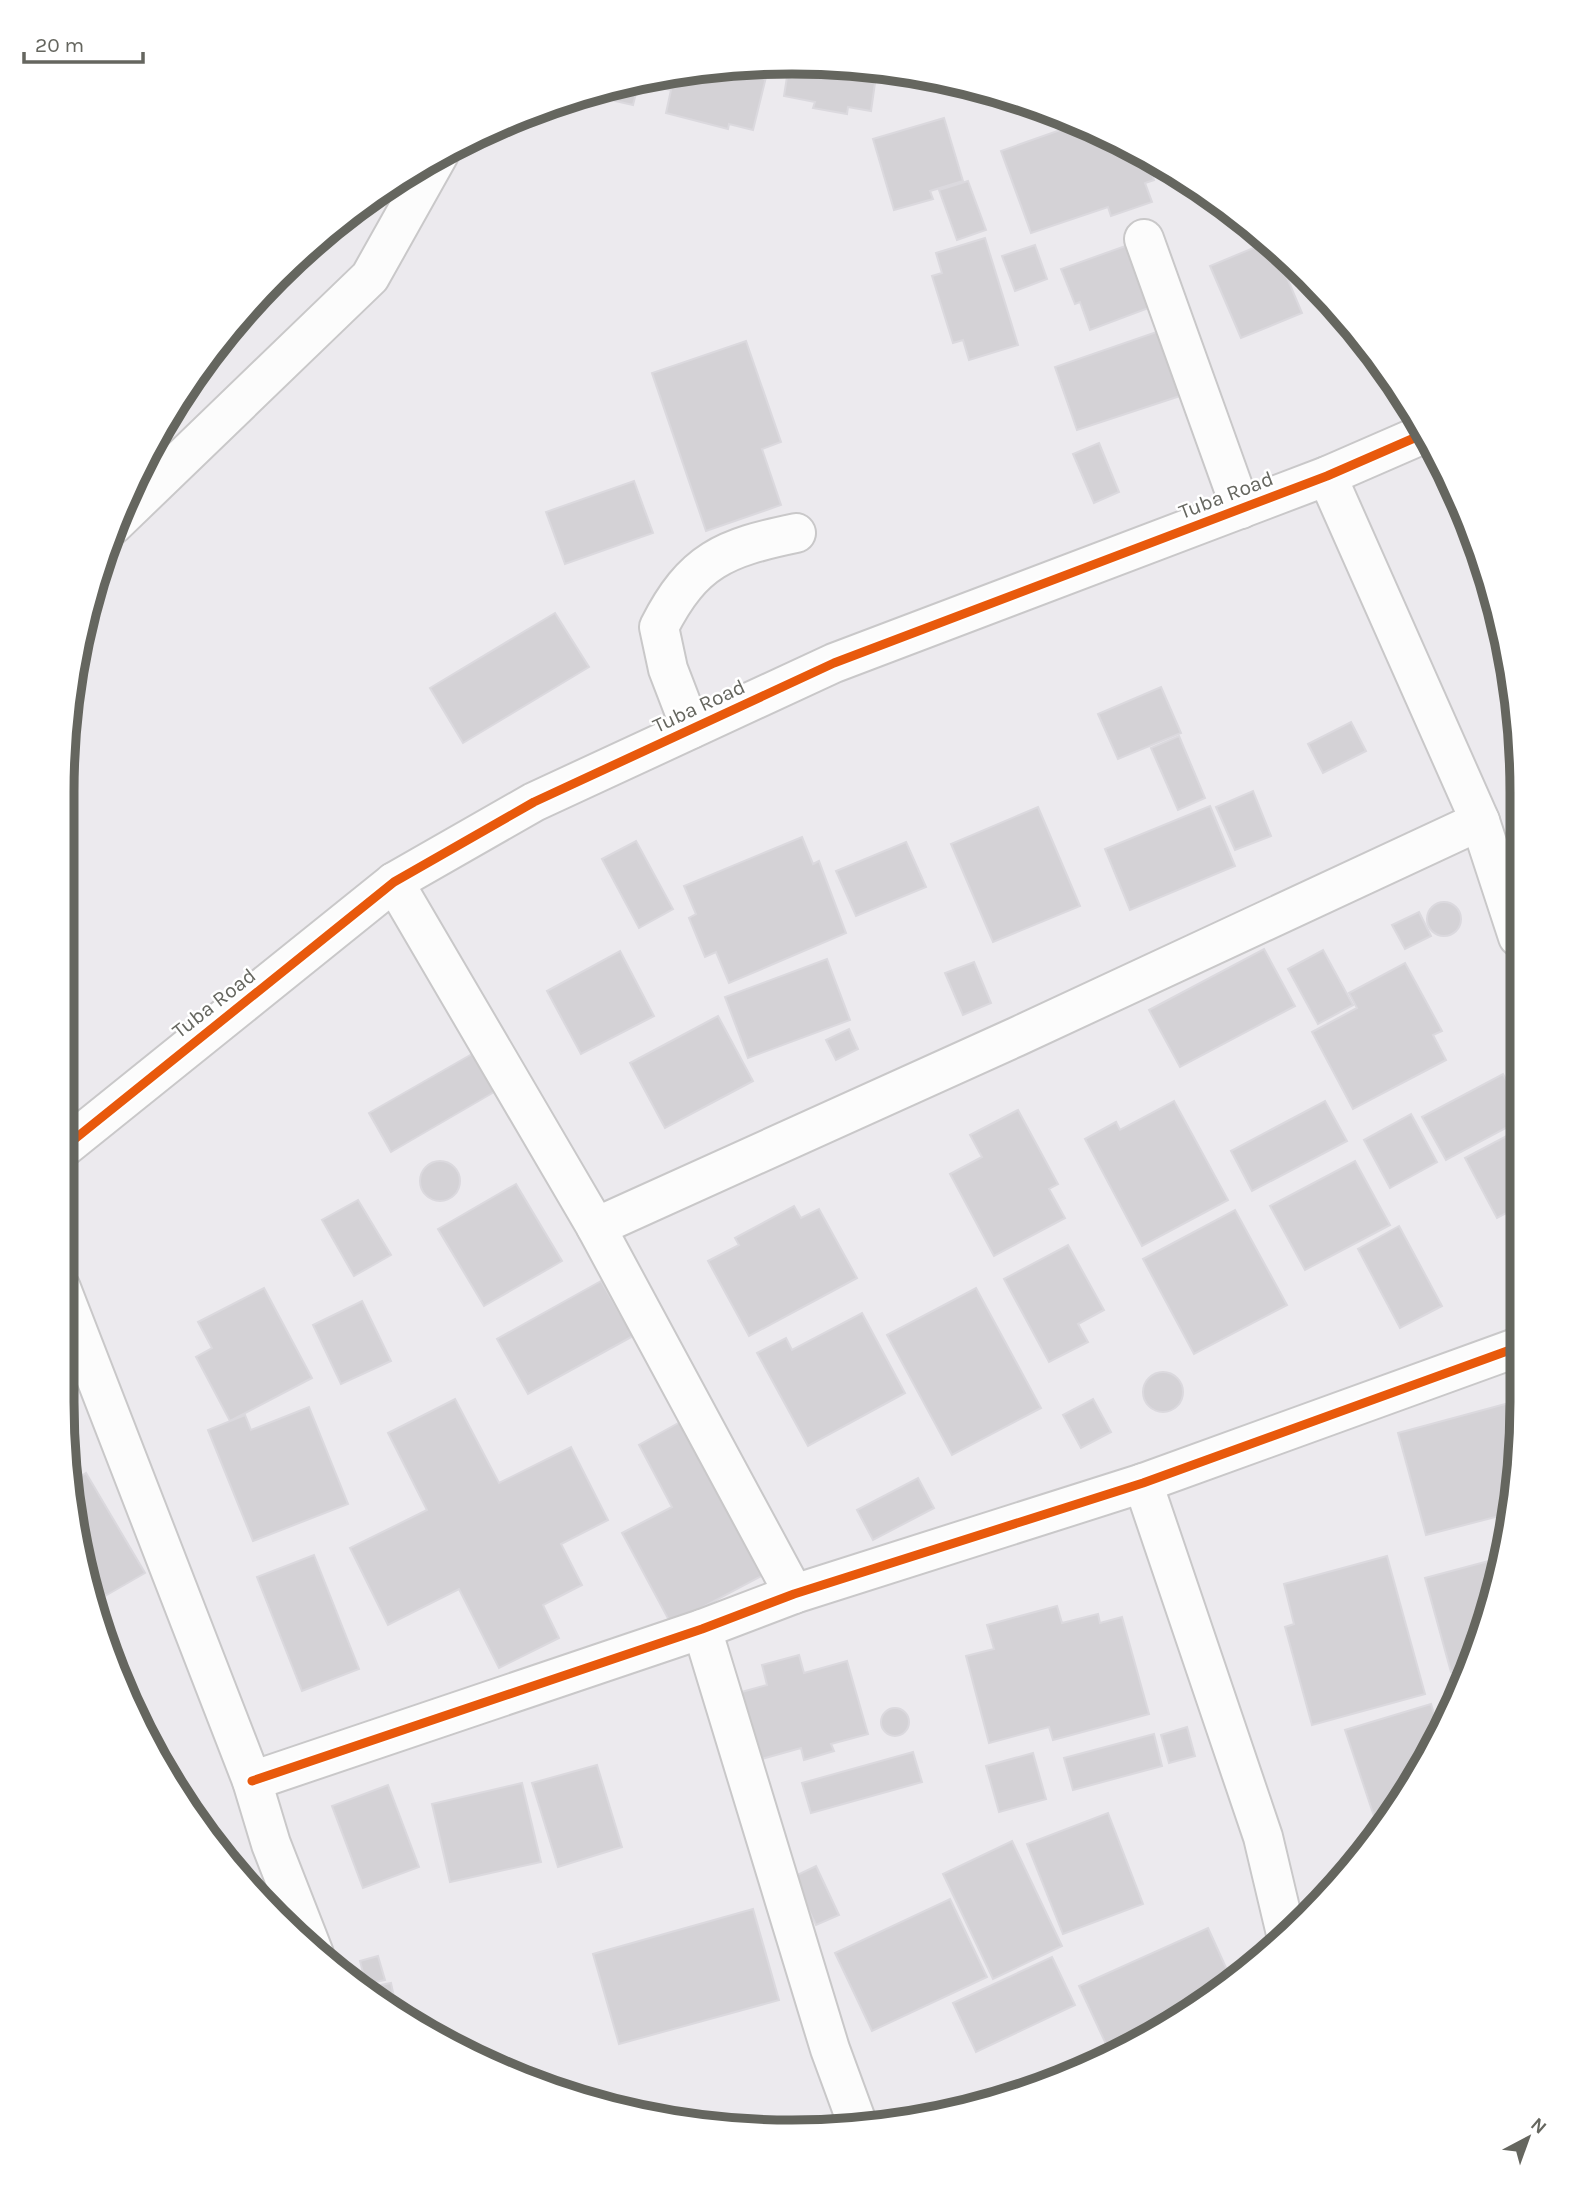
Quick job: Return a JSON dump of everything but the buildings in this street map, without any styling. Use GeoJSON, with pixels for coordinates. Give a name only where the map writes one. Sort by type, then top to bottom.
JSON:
{"type":"FeatureCollection","features":[{"type":"Feature","properties":{"kind":"street"},"geometry":{"type":"LineString","coordinates":[[133,505],[370,277],[428,173]]}},
{"type":"Feature","properties":{"kind":"street"},"geometry":{"type":"LineString","coordinates":[[1144,239],[1241,509]]}},
{"type":"Feature","properties":{"kind":"street","name":"Tuba Road"},"geometry":{"type":"LineString","coordinates":[[73,1128],[394,883],[534,802],[834,663],[1241,509],[1416,437]]}},
{"type":"Feature","properties":{"kind":"street"},"geometry":{"type":"LineString","coordinates":[[1327,475],[1480,821],[1510,913]]}},
{"type":"Feature","properties":{"kind":"street"},"geometry":{"type":"LineString","coordinates":[[691,729],[668,669],[659,627],[674,597],[704,564],[746,543],[796,533]]}},
{"type":"Feature","properties":{"kind":"street"},"geometry":{"type":"LineString","coordinates":[[596,1227],[1016,1038],[1480,821]]}},
{"type":"Feature","properties":{"kind":"street"},"geometry":{"type":"LineString","coordinates":[[394,883],[596,1227],[794,1594]]}},
{"type":"Feature","properties":{"kind":"street"},"geometry":{"type":"LineString","coordinates":[[73,1319],[252,1781],[271,1844],[304,1929]]}},
{"type":"Feature","properties":{"kind":"street"},"geometry":{"type":"LineString","coordinates":[[252,1781],[702,1629],[794,1594],[1143,1483],[1510,1350]]}},
{"type":"Feature","properties":{"kind":"street"},"geometry":{"type":"LineString","coordinates":[[1143,1483],[1264,1837],[1284,1925]]}},
{"type":"Feature","properties":{"kind":"street"},"geometry":{"type":"LineString","coordinates":[[702,1629],[830,2049],[855,2117]]}},
{"type":"Feature","properties":{"kind":"cycle path"},"geometry":{"type":"LineString","coordinates":[[73,1140],[394,882],[534,802],[834,663],[1327,476],[1416,437]]}},
{"type":"Feature","properties":{"kind":"cycle path"},"geometry":{"type":"LineString","coordinates":[[252,1781],[702,1629],[794,1594],[1143,1483],[1510,1350]]}}]}
